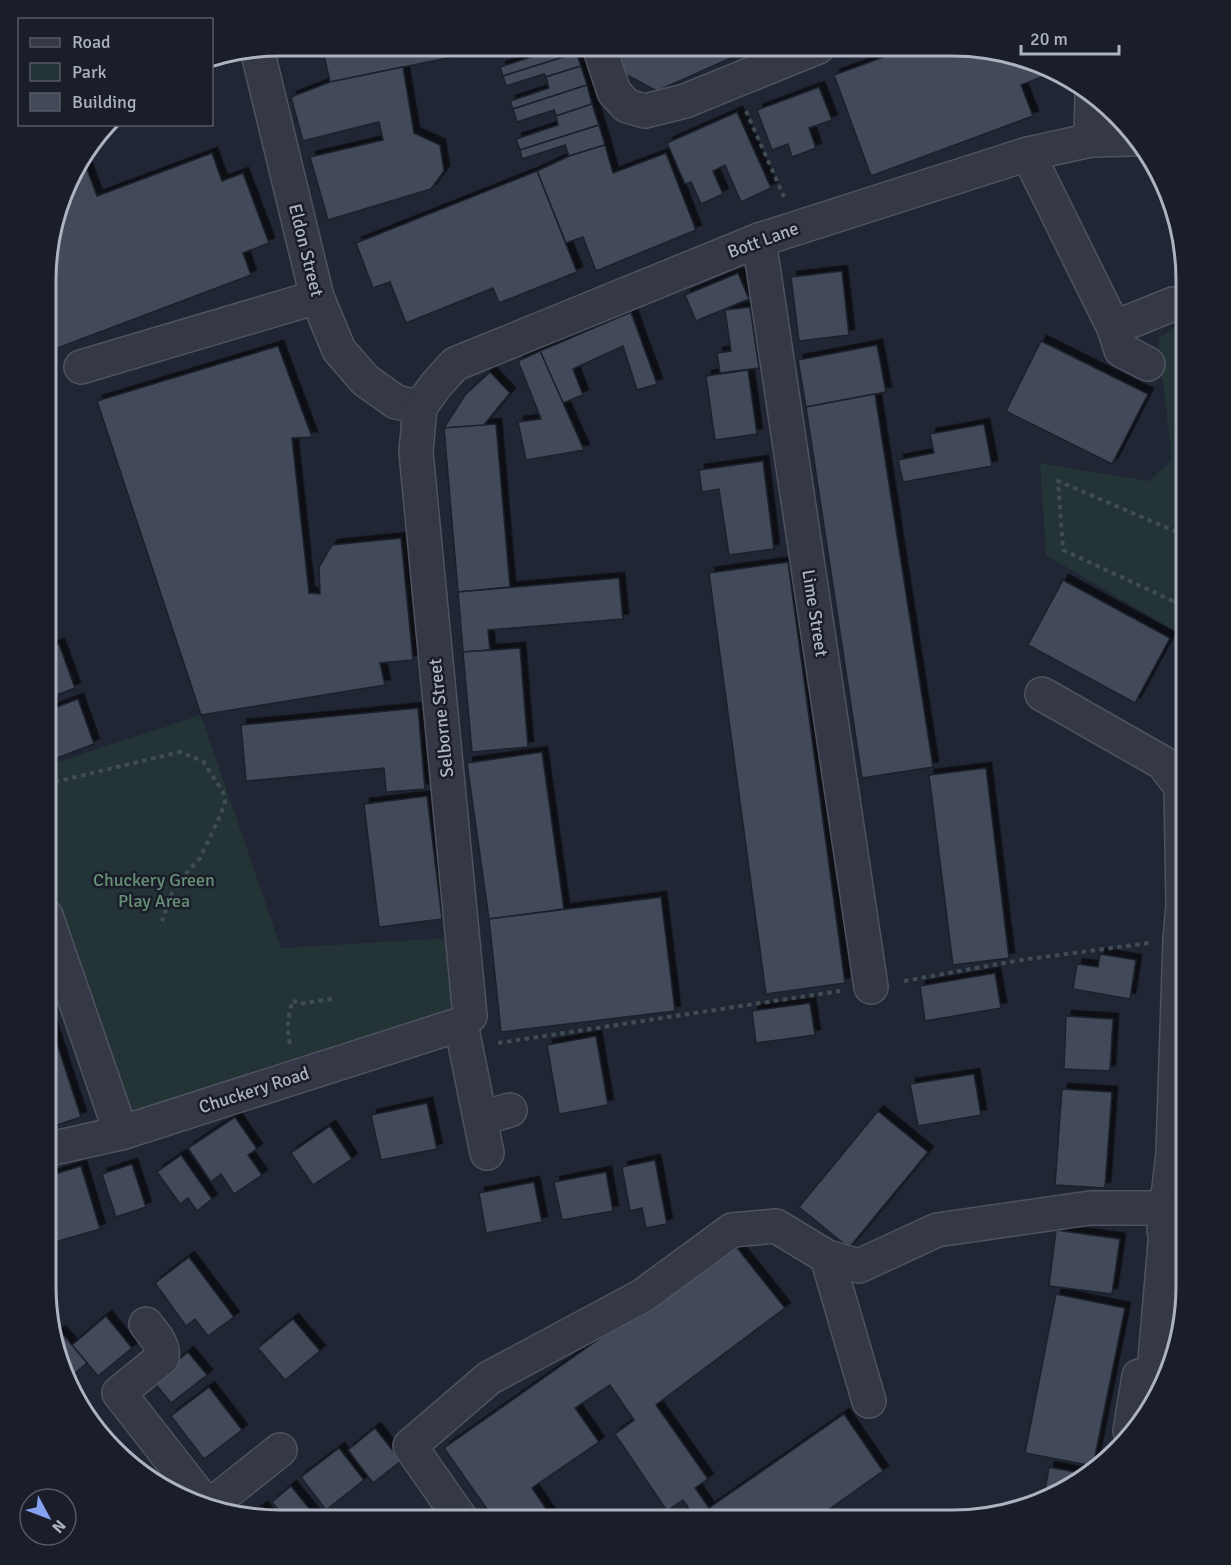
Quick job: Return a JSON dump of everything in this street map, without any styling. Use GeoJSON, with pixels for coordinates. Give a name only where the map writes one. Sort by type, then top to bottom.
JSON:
{"type":"FeatureCollection","features":[{"type":"Feature","properties":{"kind":"street","name":"Eldon Street"},"geometry":{"type":"LineString","coordinates":[[259,56],[317,297],[339,350],[365,380],[396,402],[420,407]]}},
{"type":"Feature","properties":{"kind":"street"},"geometry":{"type":"LineString","coordinates":[[601,56],[614,92],[627,106],[645,111],[685,101],[795,56]]}},
{"type":"Feature","properties":{"kind":"street"},"geometry":{"type":"LineString","coordinates":[[1091,140],[1092,105]]}},
{"type":"Feature","properties":{"kind":"street","name":"Bott Lane"},"geometry":{"type":"LineString","coordinates":[[420,407],[455,364],[759,240],[1028,154],[1091,140],[1126,139]]}},
{"type":"Feature","properties":{"kind":"street"},"geometry":{"type":"LineString","coordinates":[[1028,154],[1114,328],[1121,350],[1148,364]]}},
{"type":"Feature","properties":{"kind":"street","name":"Lime Street"},"geometry":{"type":"LineString","coordinates":[[759,240],[872,987]]}},
{"type":"Feature","properties":{"kind":"street"},"geometry":{"type":"LineString","coordinates":[[81,367],[317,297]]}},
{"type":"Feature","properties":{"kind":"street"},"geometry":{"type":"LineString","coordinates":[[1114,328],[1173,304]]}},
{"type":"Feature","properties":{"kind":"street","name":"Selborne Street"},"geometry":{"type":"LineString","coordinates":[[420,407],[416,452],[466,1020],[496,1114],[487,1153]]}},
{"type":"Feature","properties":{"kind":"street"},"geometry":{"type":"LineString","coordinates":[[1042,694],[1163,763],[1176,781]]}},
{"type":"Feature","properties":{"kind":"street"},"geometry":{"type":"LineString","coordinates":[[56,945],[121,1133]]}},
{"type":"Feature","properties":{"kind":"street","name":"Chuckery Road"},"geometry":{"type":"LineString","coordinates":[[56,1148],[121,1133],[466,1020]]}},
{"type":"Feature","properties":{"kind":"street"},"geometry":{"type":"LineString","coordinates":[[1153,1382],[1173,1153],[1176,1061]]}},
{"type":"Feature","properties":{"kind":"street"},"geometry":{"type":"LineString","coordinates":[[454,1510],[410,1446],[489,1378],[642,1296],[732,1230],[776,1226],[827,1257],[859,1266],[938,1230],[1090,1208],[1168,1208]]}},
{"type":"Feature","properties":{"kind":"street"},"geometry":{"type":"LineString","coordinates":[[1132,1418],[1168,1208]]}},
{"type":"Feature","properties":{"kind":"street"},"geometry":{"type":"LineString","coordinates":[[827,1257],[869,1401]]}},
{"type":"Feature","properties":{"kind":"street"},"geometry":{"type":"LineString","coordinates":[[146,1324],[161,1344],[162,1358],[119,1393],[195,1493]]}},
{"type":"Feature","properties":{"kind":"street"},"geometry":{"type":"LineString","coordinates":[[216,1501],[280,1450]]}},
{"type":"Feature","properties":{"kind":"path"},"geometry":{"type":"LineString","coordinates":[[734,82],[798,227]]}},
{"type":"Feature","properties":{"kind":"path"},"geometry":{"type":"LineString","coordinates":[[1176,532],[1058,481],[1063,550],[1176,602]]}},
{"type":"Feature","properties":{"kind":"path"},"geometry":{"type":"LineString","coordinates":[[56,782],[180,752],[203,761],[224,792],[225,801],[200,858],[183,875],[172,893],[162,921]]}},
{"type":"Feature","properties":{"kind":"path"},"geometry":{"type":"LineString","coordinates":[[466,1020],[495,1044],[872,987],[1021,960],[1176,940]]}},
{"type":"Feature","properties":{"kind":"path"},"geometry":{"type":"LineString","coordinates":[[297,1077],[287,1031],[293,1000],[298,1004],[332,999]]}},
{"type":"Feature","properties":{"kind":"green space"},"geometry":{"type":"Polygon","coordinates":[[[1176,326],[1176,632],[1046,555],[1040,463],[1149,481],[1172,460],[1158,339],[1176,326]]]}},
{"type":"Feature","properties":{"kind":"green space","name":"Chuckery Green Play Area"},"geometry":{"type":"Polygon","coordinates":[[[201,715],[281,948],[450,938],[462,1007],[128,1123],[56,918],[56,763],[201,715]]]}},
{"type":"Feature","properties":{"kind":"building"},"geometry":{"type":"Polygon","coordinates":[[[324,56],[457,56],[330,82],[324,56]]]}},
{"type":"Feature","properties":{"kind":"building"},"geometry":{"type":"Polygon","coordinates":[[[534,56],[566,56],[503,76],[500,67],[534,56]]]}},
{"type":"Feature","properties":{"kind":"building"},"geometry":{"type":"Polygon","coordinates":[[[566,56],[577,56],[581,66],[546,77],[544,74],[506,86],[503,76],[566,56]]]}},
{"type":"Feature","properties":{"kind":"building"},"geometry":{"type":"Polygon","coordinates":[[[617,56],[736,56],[657,91],[621,72],[617,56]]]}},
{"type":"Feature","properties":{"kind":"building"},"geometry":{"type":"Polygon","coordinates":[[[886,56],[966,56],[1009,63],[1044,76],[1021,85],[1033,116],[871,176],[834,75],[886,56]]]}},
{"type":"Feature","properties":{"kind":"building"},"geometry":{"type":"Polygon","coordinates":[[[581,66],[587,85],[513,109],[510,101],[549,88],[546,77],[581,66]]]}},
{"type":"Feature","properties":{"kind":"building"},"geometry":{"type":"Polygon","coordinates":[[[403,67],[414,133],[440,145],[444,171],[431,189],[328,220],[310,157],[383,140],[379,122],[303,141],[291,97],[330,82],[403,67]]]}},
{"type":"Feature","properties":{"kind":"building"},"geometry":{"type":"Polygon","coordinates":[[[587,85],[592,104],[556,116],[554,110],[517,122],[513,109],[587,85]]]}},
{"type":"Feature","properties":{"kind":"building"},"geometry":{"type":"Polygon","coordinates":[[[819,87],[832,120],[809,128],[816,148],[792,157],[788,144],[772,150],[757,110],[819,87]]]}},
{"type":"Feature","properties":{"kind":"building"},"geometry":{"type":"Polygon","coordinates":[[[592,104],[599,125],[520,150],[516,139],[558,125],[556,116],[592,104]]]}},
{"type":"Feature","properties":{"kind":"building"},"geometry":{"type":"Polygon","coordinates":[[[737,112],[771,188],[741,202],[725,165],[713,171],[723,194],[701,204],[691,182],[685,184],[667,143],[737,112]]]}},
{"type":"Feature","properties":{"kind":"building"},"geometry":{"type":"Polygon","coordinates":[[[599,125],[605,145],[569,156],[565,145],[522,159],[520,150],[599,125]]]}},
{"type":"Feature","properties":{"kind":"building"},"geometry":{"type":"Polygon","coordinates":[[[605,145],[613,173],[666,153],[696,230],[596,271],[583,237],[566,243],[537,171],[569,156],[605,145]]]}},
{"type":"Feature","properties":{"kind":"building"},"geometry":{"type":"Polygon","coordinates":[[[212,153],[222,181],[243,173],[269,243],[243,253],[251,275],[56,349],[57,250],[67,207],[86,167],[97,196],[212,153]]]}},
{"type":"Feature","properties":{"kind":"building"},"geometry":{"type":"Polygon","coordinates":[[[537,171],[577,272],[499,303],[493,288],[406,323],[390,282],[373,288],[356,243],[537,171]]]}},
{"type":"Feature","properties":{"kind":"building"},"geometry":{"type":"Polygon","coordinates":[[[842,271],[849,335],[799,341],[791,277],[842,271]]]}},
{"type":"Feature","properties":{"kind":"building"},"geometry":{"type":"Polygon","coordinates":[[[738,273],[749,299],[696,321],[685,295],[738,273]]]}},
{"type":"Feature","properties":{"kind":"building"},"geometry":{"type":"Polygon","coordinates":[[[750,307],[759,368],[720,373],[717,353],[731,351],[725,310],[750,307]]]}},
{"type":"Feature","properties":{"kind":"building"},"geometry":{"type":"Polygon","coordinates":[[[631,312],[657,384],[637,390],[623,346],[573,369],[583,395],[563,403],[540,351],[631,312]]]}},
{"type":"Feature","properties":{"kind":"building"},"geometry":{"type":"Polygon","coordinates":[[[1041,341],[1148,394],[1112,464],[1006,411],[1041,341]]]}},
{"type":"Feature","properties":{"kind":"building"},"geometry":{"type":"Polygon","coordinates":[[[877,345],[886,392],[806,407],[798,360],[877,345]]]}},
{"type":"Feature","properties":{"kind":"building"},"geometry":{"type":"Polygon","coordinates":[[[278,346],[312,437],[292,438],[309,593],[320,594],[319,567],[332,545],[401,538],[413,660],[380,663],[385,685],[201,715],[97,401],[278,346]]]}},
{"type":"Feature","properties":{"kind":"building"},"geometry":{"type":"Polygon","coordinates":[[[540,351],[584,450],[526,460],[518,422],[541,419],[518,361],[540,351]]]}},
{"type":"Feature","properties":{"kind":"building"},"geometry":{"type":"Polygon","coordinates":[[[748,370],[757,434],[715,440],[706,376],[748,370]]]}},
{"type":"Feature","properties":{"kind":"building"},"geometry":{"type":"Polygon","coordinates":[[[490,372],[510,393],[483,426],[444,428],[465,395],[490,372]]]}},
{"type":"Feature","properties":{"kind":"building"},"geometry":{"type":"Polygon","coordinates":[[[875,394],[933,767],[862,778],[806,407],[875,394]]]}},
{"type":"Feature","properties":{"kind":"building"},"geometry":{"type":"Polygon","coordinates":[[[496,424],[510,587],[458,592],[444,428],[496,424]]]}},
{"type":"Feature","properties":{"kind":"building"},"geometry":{"type":"Polygon","coordinates":[[[984,424],[992,466],[903,482],[898,460],[934,453],[930,434],[984,424]]]}},
{"type":"Feature","properties":{"kind":"building"},"geometry":{"type":"Polygon","coordinates":[[[763,461],[774,549],[729,555],[719,489],[702,492],[699,470],[763,461]]]}},
{"type":"Feature","properties":{"kind":"building"},"geometry":{"type":"Polygon","coordinates":[[[788,562],[845,983],[766,994],[709,573],[788,562]]]}},
{"type":"Feature","properties":{"kind":"building"},"geometry":{"type":"Polygon","coordinates":[[[619,578],[623,619],[488,630],[490,650],[463,652],[458,592],[619,578]]]}},
{"type":"Feature","properties":{"kind":"building"},"geometry":{"type":"Polygon","coordinates":[[[1063,580],[1170,638],[1135,703],[1028,645],[1063,580]]]}},
{"type":"Feature","properties":{"kind":"building"},"geometry":{"type":"Polygon","coordinates":[[[59,644],[75,688],[56,695],[56,645],[59,644]]]}},
{"type":"Feature","properties":{"kind":"building"},"geometry":{"type":"Polygon","coordinates":[[[520,648],[528,747],[472,752],[463,652],[520,648]]]}},
{"type":"Feature","properties":{"kind":"building"},"geometry":{"type":"Polygon","coordinates":[[[78,699],[94,744],[56,758],[56,707],[78,699]]]}},
{"type":"Feature","properties":{"kind":"building"},"geometry":{"type":"Polygon","coordinates":[[[418,708],[425,789],[386,792],[384,768],[246,781],[241,725],[418,708]]]}},
{"type":"Feature","properties":{"kind":"building"},"geometry":{"type":"Polygon","coordinates":[[[542,752],[564,909],[489,919],[467,763],[542,752]]]}},
{"type":"Feature","properties":{"kind":"building"},"geometry":{"type":"Polygon","coordinates":[[[986,768],[1009,958],[953,965],[929,775],[986,768]]]}},
{"type":"Feature","properties":{"kind":"building"},"geometry":{"type":"Polygon","coordinates":[[[427,796],[442,919],[379,927],[364,804],[427,796]]]}},
{"type":"Feature","properties":{"kind":"building"},"geometry":{"type":"Polygon","coordinates":[[[661,897],[675,1011],[501,1032],[489,919],[661,897]]]}},
{"type":"Feature","properties":{"kind":"building"},"geometry":{"type":"Polygon","coordinates":[[[1100,954],[1136,960],[1130,999],[1073,989],[1077,964],[1098,967],[1100,954]]]}},
{"type":"Feature","properties":{"kind":"building"},"geometry":{"type":"Polygon","coordinates":[[[995,973],[1001,1008],[925,1021],[920,986],[995,973]]]}},
{"type":"Feature","properties":{"kind":"building"},"geometry":{"type":"Polygon","coordinates":[[[810,1003],[815,1035],[756,1043],[752,1011],[810,1003]]]}},
{"type":"Feature","properties":{"kind":"building"},"geometry":{"type":"Polygon","coordinates":[[[1066,1016],[1113,1019],[1110,1071],[1064,1069],[1066,1016]]]}},
{"type":"Feature","properties":{"kind":"building"},"geometry":{"type":"Polygon","coordinates":[[[596,1036],[608,1105],[559,1114],[547,1045],[596,1036]]]}},
{"type":"Feature","properties":{"kind":"building"},"geometry":{"type":"Polygon","coordinates":[[[56,1041],[81,1117],[56,1125],[56,1041]]]}},
{"type":"Feature","properties":{"kind":"building"},"geometry":{"type":"Polygon","coordinates":[[[974,1074],[981,1115],[918,1126],[910,1084],[974,1074]]]}},
{"type":"Feature","properties":{"kind":"building"},"geometry":{"type":"Polygon","coordinates":[[[1062,1089],[1112,1092],[1105,1188],[1055,1185],[1062,1089]]]}},
{"type":"Feature","properties":{"kind":"building"},"geometry":{"type":"Polygon","coordinates":[[[427,1103],[437,1149],[381,1160],[371,1115],[427,1103]]]}},
{"type":"Feature","properties":{"kind":"building"},"geometry":{"type":"Polygon","coordinates":[[[878,1111],[928,1152],[849,1248],[799,1207],[878,1111]]]}},
{"type":"Feature","properties":{"kind":"building"},"geometry":{"type":"Polygon","coordinates":[[[235,1117],[257,1149],[248,1155],[262,1175],[234,1194],[221,1174],[211,1182],[188,1148],[235,1117]]]}},
{"type":"Feature","properties":{"kind":"building"},"geometry":{"type":"Polygon","coordinates":[[[330,1126],[352,1159],[313,1185],[291,1153],[330,1126]]]}},
{"type":"Feature","properties":{"kind":"building"},"geometry":{"type":"Polygon","coordinates":[[[181,1155],[212,1199],[197,1211],[188,1198],[180,1204],[157,1172],[181,1155]]]}},
{"type":"Feature","properties":{"kind":"building"},"geometry":{"type":"Polygon","coordinates":[[[655,1160],[667,1224],[646,1228],[642,1208],[630,1211],[622,1167],[655,1160]]]}},
{"type":"Feature","properties":{"kind":"building"},"geometry":{"type":"Polygon","coordinates":[[[132,1164],[146,1207],[116,1217],[102,1174],[132,1164]]]}},
{"type":"Feature","properties":{"kind":"building"},"geometry":{"type":"Polygon","coordinates":[[[81,1166],[100,1229],[56,1242],[56,1174],[81,1166]]]}},
{"type":"Feature","properties":{"kind":"building"},"geometry":{"type":"Polygon","coordinates":[[[606,1172],[613,1211],[562,1220],[554,1182],[606,1172]]]}},
{"type":"Feature","properties":{"kind":"building"},"geometry":{"type":"Polygon","coordinates":[[[534,1182],[542,1222],[486,1233],[479,1193],[534,1182]]]}},
{"type":"Feature","properties":{"kind":"building"},"geometry":{"type":"Polygon","coordinates":[[[1056,1230],[1120,1239],[1112,1294],[1049,1286],[1056,1230]]]}},
{"type":"Feature","properties":{"kind":"building"},"geometry":{"type":"Polygon","coordinates":[[[734,1244],[785,1308],[656,1405],[708,1479],[695,1488],[709,1508],[844,1414],[883,1471],[828,1510],[690,1510],[683,1500],[666,1510],[615,1434],[634,1420],[610,1385],[575,1408],[599,1442],[532,1488],[547,1510],[488,1510],[444,1448],[734,1244]]]}},
{"type":"Feature","properties":{"kind":"building"},"geometry":{"type":"Polygon","coordinates":[[[189,1257],[234,1317],[208,1336],[195,1319],[186,1326],[155,1283],[189,1257]]]}},
{"type":"Feature","properties":{"kind":"building"},"geometry":{"type":"Polygon","coordinates":[[[1056,1294],[1125,1308],[1095,1458],[1086,1465],[1025,1453],[1056,1294]]]}},
{"type":"Feature","properties":{"kind":"building"},"geometry":{"type":"Polygon","coordinates":[[[106,1316],[132,1348],[98,1376],[72,1345],[106,1316]]]}},
{"type":"Feature","properties":{"kind":"building"},"geometry":{"type":"Polygon","coordinates":[[[293,1319],[320,1351],[285,1380],[258,1348],[293,1319]]]}},
{"type":"Feature","properties":{"kind":"building"},"geometry":{"type":"Polygon","coordinates":[[[61,1332],[87,1363],[74,1374],[67,1358],[61,1332]]]}},
{"type":"Feature","properties":{"kind":"building"},"geometry":{"type":"Polygon","coordinates":[[[188,1352],[207,1375],[171,1403],[153,1381],[188,1352]]]}},
{"type":"Feature","properties":{"kind":"building"},"geometry":{"type":"Polygon","coordinates":[[[209,1387],[242,1430],[204,1459],[171,1416],[209,1387]]]}},
{"type":"Feature","properties":{"kind":"building"},"geometry":{"type":"Polygon","coordinates":[[[375,1428],[401,1461],[373,1483],[348,1450],[375,1428]]]}},
{"type":"Feature","properties":{"kind":"building"},"geometry":{"type":"Polygon","coordinates":[[[339,1448],[364,1480],[326,1510],[301,1477],[339,1448]]]}},
{"type":"Feature","properties":{"kind":"building"},"geometry":{"type":"Polygon","coordinates":[[[1049,1467],[1076,1472],[1051,1486],[1045,1488],[1049,1467]]]}},
{"type":"Feature","properties":{"kind":"building"},"geometry":{"type":"Polygon","coordinates":[[[291,1486],[310,1510],[279,1510],[272,1502],[291,1486]]]}}]}
